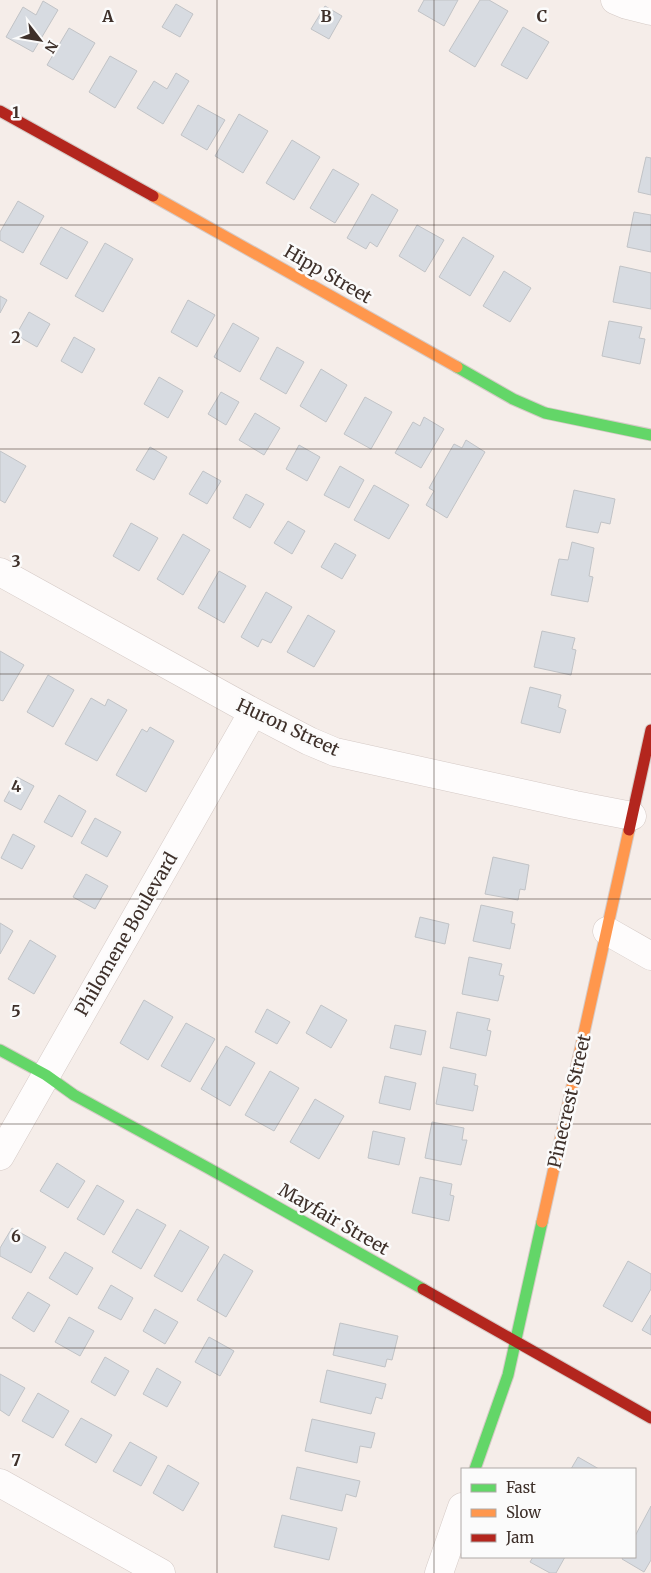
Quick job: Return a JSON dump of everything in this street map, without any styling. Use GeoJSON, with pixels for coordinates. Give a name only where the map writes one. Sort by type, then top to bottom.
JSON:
{"type":"FeatureCollection","features":[{"type":"Feature","properties":{"kind":"street"},"geometry":{"type":"LineString","coordinates":[[615,0],[651,11]]}},
{"type":"Feature","properties":{"kind":"street","name":"Hipp Street"},"geometry":{"type":"LineString","coordinates":[[0,111],[190,216],[512,399],[545,413],[651,435]]}},
{"type":"Feature","properties":{"kind":"street","name":"Huron Street"},"geometry":{"type":"LineString","coordinates":[[0,572],[252,712],[335,752],[632,816]]}},
{"type":"Feature","properties":{"kind":"street","name":"Philomene Boulevard"},"geometry":{"type":"LineString","coordinates":[[0,1156],[252,712]]}},
{"type":"Feature","properties":{"kind":"street","name":"Pinecrest Street"},"geometry":{"type":"LineString","coordinates":[[476,1468],[508,1375],[651,730]]}},
{"type":"Feature","properties":{"kind":"street"},"geometry":{"type":"LineString","coordinates":[[607,931],[651,956]]}},
{"type":"Feature","properties":{"kind":"street","name":"Mayfair Street"},"geometry":{"type":"LineString","coordinates":[[0,1050],[46,1075],[74,1095],[208,1168],[651,1418]]}},
{"type":"Feature","properties":{"kind":"street"},"geometry":{"type":"LineString","coordinates":[[0,1483],[161,1573]]}},
{"type":"Feature","properties":{"kind":"street"},"geometry":{"type":"LineString","coordinates":[[439,1573],[461,1510]]}},
{"type":"Feature","properties":{"kind":"building"},"geometry":{"type":"Polygon","coordinates":[[[424,0],[458,0],[444,26],[418,11],[424,0]]]}},
{"type":"Feature","properties":{"kind":"building"},"geometry":{"type":"Polygon","coordinates":[[[480,0],[489,0],[508,11],[475,67],[449,51],[480,0]]]}},
{"type":"Feature","properties":{"kind":"building"},"geometry":{"type":"Polygon","coordinates":[[[43,1],[58,10],[33,52],[6,37],[23,7],[36,15],[43,1]]]}},
{"type":"Feature","properties":{"kind":"building"},"geometry":{"type":"Polygon","coordinates":[[[176,4],[193,14],[180,37],[162,27],[176,4]]]}},
{"type":"Feature","properties":{"kind":"building"},"geometry":{"type":"Polygon","coordinates":[[[325,6],[342,16],[329,39],[311,29],[325,6]]]}},
{"type":"Feature","properties":{"kind":"building"},"geometry":{"type":"Polygon","coordinates":[[[523,27],[549,42],[527,79],[501,65],[523,27]]]}},
{"type":"Feature","properties":{"kind":"building"},"geometry":{"type":"Polygon","coordinates":[[[69,28],[95,43],[73,80],[47,65],[69,28]]]}},
{"type":"Feature","properties":{"kind":"building"},"geometry":{"type":"Polygon","coordinates":[[[110,56],[137,71],[115,108],[89,92],[110,56]]]}},
{"type":"Feature","properties":{"kind":"building"},"geometry":{"type":"Polygon","coordinates":[[[176,73],[189,81],[163,124],[137,108],[154,81],[167,89],[176,73]]]}},
{"type":"Feature","properties":{"kind":"building"},"geometry":{"type":"Polygon","coordinates":[[[198,105],[225,120],[207,150],[181,135],[198,105]]]}},
{"type":"Feature","properties":{"kind":"building"},"geometry":{"type":"Polygon","coordinates":[[[239,114],[268,131],[243,173],[215,156],[239,114]]]}},
{"type":"Feature","properties":{"kind":"building"},"geometry":{"type":"Polygon","coordinates":[[[292,140],[320,157],[294,200],[266,183],[292,140]]]}},
{"type":"Feature","properties":{"kind":"building"},"geometry":{"type":"Polygon","coordinates":[[[646,157],[651,158],[651,195],[638,192],[646,157]]]}},
{"type":"Feature","properties":{"kind":"building"},"geometry":{"type":"Polygon","coordinates":[[[333,169],[359,184],[335,223],[310,208],[333,169]]]}},
{"type":"Feature","properties":{"kind":"building"},"geometry":{"type":"Polygon","coordinates":[[[372,194],[398,210],[377,247],[370,242],[366,249],[347,238],[372,194]]]}},
{"type":"Feature","properties":{"kind":"building"},"geometry":{"type":"Polygon","coordinates":[[[18,201],[44,216],[23,253],[0,240],[0,232],[18,201]]]}},
{"type":"Feature","properties":{"kind":"building"},"geometry":{"type":"Polygon","coordinates":[[[634,212],[651,215],[651,252],[627,247],[634,212]]]}},
{"type":"Feature","properties":{"kind":"building"},"geometry":{"type":"Polygon","coordinates":[[[417,225],[444,240],[425,272],[399,256],[417,225]]]}},
{"type":"Feature","properties":{"kind":"building"},"geometry":{"type":"Polygon","coordinates":[[[61,227],[88,242],[67,279],[40,264],[61,227]]]}},
{"type":"Feature","properties":{"kind":"building"},"geometry":{"type":"Polygon","coordinates":[[[463,237],[494,256],[470,296],[439,277],[463,237]]]}},
{"type":"Feature","properties":{"kind":"building"},"geometry":{"type":"Polygon","coordinates":[[[105,243],[133,259],[103,312],[75,296],[105,243]]]}},
{"type":"Feature","properties":{"kind":"building"},"geometry":{"type":"Polygon","coordinates":[[[620,266],[651,273],[651,309],[613,302],[620,266]]]}},
{"type":"Feature","properties":{"kind":"building"},"geometry":{"type":"Polygon","coordinates":[[[504,271],[531,288],[510,322],[483,306],[504,271]]]}},
{"type":"Feature","properties":{"kind":"building"},"geometry":{"type":"Polygon","coordinates":[[[0,296],[7,300],[0,313],[0,296]]]}},
{"type":"Feature","properties":{"kind":"building"},"geometry":{"type":"Polygon","coordinates":[[[188,300],[215,315],[197,347],[171,332],[188,300]]]}},
{"type":"Feature","properties":{"kind":"building"},"geometry":{"type":"Polygon","coordinates":[[[29,312],[50,324],[37,347],[16,335],[29,312]]]}},
{"type":"Feature","properties":{"kind":"building"},"geometry":{"type":"Polygon","coordinates":[[[609,321],[642,327],[639,338],[645,339],[640,364],[602,356],[609,321]]]}},
{"type":"Feature","properties":{"kind":"building"},"geometry":{"type":"Polygon","coordinates":[[[233,323],[259,338],[240,372],[214,357],[233,323]]]}},
{"type":"Feature","properties":{"kind":"building"},"geometry":{"type":"Polygon","coordinates":[[[74,337],[95,349],[82,373],[61,361],[74,337]]]}},
{"type":"Feature","properties":{"kind":"building"},"geometry":{"type":"Polygon","coordinates":[[[277,347],[304,362],[286,394],[260,379],[277,347]]]}},
{"type":"Feature","properties":{"kind":"building"},"geometry":{"type":"Polygon","coordinates":[[[321,369],[347,385],[326,422],[300,406],[321,369]]]}},
{"type":"Feature","properties":{"kind":"building"},"geometry":{"type":"Polygon","coordinates":[[[159,377],[183,391],[168,418],[144,404],[159,377]]]}},
{"type":"Feature","properties":{"kind":"building"},"geometry":{"type":"Polygon","coordinates":[[[221,392],[239,402],[226,425],[208,414],[221,392]]]}},
{"type":"Feature","properties":{"kind":"building"},"geometry":{"type":"Polygon","coordinates":[[[365,397],[392,412],[371,449],[344,434],[365,397]]]}},
{"type":"Feature","properties":{"kind":"building"},"geometry":{"type":"Polygon","coordinates":[[[255,413],[280,428],[264,455],[239,440],[255,413]]]}},
{"type":"Feature","properties":{"kind":"building"},"geometry":{"type":"Polygon","coordinates":[[[424,417],[444,429],[421,468],[395,453],[413,422],[420,426],[424,417]]]}},
{"type":"Feature","properties":{"kind":"building"},"geometry":{"type":"Polygon","coordinates":[[[466,440],[485,452],[447,518],[426,505],[434,491],[429,488],[454,444],[462,448],[466,440]]]}},
{"type":"Feature","properties":{"kind":"building"},"geometry":{"type":"Polygon","coordinates":[[[299,445],[320,457],[307,481],[286,469],[299,445]]]}},
{"type":"Feature","properties":{"kind":"building"},"geometry":{"type":"Polygon","coordinates":[[[150,447],[167,457],[154,480],[136,470],[150,447]]]}},
{"type":"Feature","properties":{"kind":"building"},"geometry":{"type":"Polygon","coordinates":[[[0,451],[26,466],[5,503],[0,500],[0,451]]]}},
{"type":"Feature","properties":{"kind":"building"},"geometry":{"type":"Polygon","coordinates":[[[340,466],[364,480],[349,508],[324,495],[340,466]]]}},
{"type":"Feature","properties":{"kind":"building"},"geometry":{"type":"Polygon","coordinates":[[[203,471],[221,481],[207,504],[189,494],[203,471]]]}},
{"type":"Feature","properties":{"kind":"building"},"geometry":{"type":"Polygon","coordinates":[[[374,485],[409,505],[389,539],[354,520],[374,485]]]}},
{"type":"Feature","properties":{"kind":"building"},"geometry":{"type":"Polygon","coordinates":[[[574,490],[615,499],[610,524],[601,522],[598,533],[566,527],[574,490]]]}},
{"type":"Feature","properties":{"kind":"building"},"geometry":{"type":"Polygon","coordinates":[[[246,494],[264,504],[250,528],[233,518],[246,494]]]}},
{"type":"Feature","properties":{"kind":"building"},"geometry":{"type":"Polygon","coordinates":[[[288,521],[305,531],[292,554],[274,543],[288,521]]]}},
{"type":"Feature","properties":{"kind":"building"},"geometry":{"type":"Polygon","coordinates":[[[131,523],[158,538],[139,571],[113,556],[131,523]]]}},
{"type":"Feature","properties":{"kind":"building"},"geometry":{"type":"Polygon","coordinates":[[[183,534],[210,550],[183,595],[157,579],[183,534]]]}},
{"type":"Feature","properties":{"kind":"building"},"geometry":{"type":"Polygon","coordinates":[[[572,542],[594,548],[589,576],[593,577],[588,602],[551,595],[559,559],[568,560],[572,542]]]}},
{"type":"Feature","properties":{"kind":"building"},"geometry":{"type":"Polygon","coordinates":[[[335,543],[356,555],[342,579],[321,567],[335,543]]]}},
{"type":"Feature","properties":{"kind":"building"},"geometry":{"type":"Polygon","coordinates":[[[219,571],[246,586],[224,623],[198,608],[219,571]]]}},
{"type":"Feature","properties":{"kind":"building"},"geometry":{"type":"Polygon","coordinates":[[[266,592],[292,607],[271,643],[262,639],[258,647],[241,637],[266,592]]]}},
{"type":"Feature","properties":{"kind":"building"},"geometry":{"type":"Polygon","coordinates":[[[308,615],[335,631],[314,667],[287,652],[308,615]]]}},
{"type":"Feature","properties":{"kind":"building"},"geometry":{"type":"Polygon","coordinates":[[[542,631],[575,638],[572,649],[576,650],[571,675],[534,667],[542,631]]]}},
{"type":"Feature","properties":{"kind":"building"},"geometry":{"type":"Polygon","coordinates":[[[0,651],[24,665],[3,701],[0,700],[0,651]]]}},
{"type":"Feature","properties":{"kind":"building"},"geometry":{"type":"Polygon","coordinates":[[[48,675],[74,690],[53,727],[27,712],[48,675]]]}},
{"type":"Feature","properties":{"kind":"building"},"geometry":{"type":"Polygon","coordinates":[[[530,687],[561,695],[558,707],[566,710],[560,733],[521,723],[530,687]]]}},
{"type":"Feature","properties":{"kind":"building"},"geometry":{"type":"Polygon","coordinates":[[[91,698],[105,706],[108,699],[127,710],[97,761],[65,744],[91,698]]]}},
{"type":"Feature","properties":{"kind":"building"},"geometry":{"type":"Polygon","coordinates":[[[150,727],[174,741],[146,792],[116,775],[142,729],[147,732],[150,727]]]}},
{"type":"Feature","properties":{"kind":"building"},"geometry":{"type":"Polygon","coordinates":[[[17,777],[34,786],[21,810],[4,801],[17,777]]]}},
{"type":"Feature","properties":{"kind":"building"},"geometry":{"type":"Polygon","coordinates":[[[59,795],[86,811],[72,837],[44,822],[59,795]]]}},
{"type":"Feature","properties":{"kind":"building"},"geometry":{"type":"Polygon","coordinates":[[[95,818],[121,832],[107,857],[81,843],[95,818]]]}},
{"type":"Feature","properties":{"kind":"building"},"geometry":{"type":"Polygon","coordinates":[[[13,834],[35,846],[22,869],[1,858],[13,834]]]}},
{"type":"Feature","properties":{"kind":"building"},"geometry":{"type":"Polygon","coordinates":[[[493,857],[529,865],[525,890],[520,889],[518,900],[485,894],[493,857]]]}},
{"type":"Feature","properties":{"kind":"building"},"geometry":{"type":"Polygon","coordinates":[[[86,874],[108,886],[95,909],[73,897],[86,874]]]}},
{"type":"Feature","properties":{"kind":"building"},"geometry":{"type":"Polygon","coordinates":[[[481,905],[513,912],[511,923],[515,924],[510,949],[473,941],[481,905]]]}},
{"type":"Feature","properties":{"kind":"building"},"geometry":{"type":"Polygon","coordinates":[[[420,917],[449,924],[445,944],[415,937],[420,917]]]}},
{"type":"Feature","properties":{"kind":"building"},"geometry":{"type":"Polygon","coordinates":[[[0,923],[13,931],[0,954],[0,923]]]}},
{"type":"Feature","properties":{"kind":"building"},"geometry":{"type":"Polygon","coordinates":[[[30,940],[56,956],[34,994],[8,979],[30,940]]]}},
{"type":"Feature","properties":{"kind":"building"},"geometry":{"type":"Polygon","coordinates":[[[469,957],[502,964],[499,975],[504,976],[498,1001],[462,994],[469,957]]]}},
{"type":"Feature","properties":{"kind":"building"},"geometry":{"type":"Polygon","coordinates":[[[144,1000],[173,1017],[148,1060],[120,1043],[144,1000]]]}},
{"type":"Feature","properties":{"kind":"building"},"geometry":{"type":"Polygon","coordinates":[[[321,1005],[347,1020],[331,1048],[306,1033],[321,1005]]]}},
{"type":"Feature","properties":{"kind":"building"},"geometry":{"type":"Polygon","coordinates":[[[267,1009],[290,1022],[277,1044],[255,1032],[267,1009]]]}},
{"type":"Feature","properties":{"kind":"building"},"geometry":{"type":"Polygon","coordinates":[[[457,1012],[490,1019],[487,1030],[491,1031],[486,1056],[450,1048],[457,1012]]]}},
{"type":"Feature","properties":{"kind":"building"},"geometry":{"type":"Polygon","coordinates":[[[186,1023],[215,1039],[190,1082],[161,1066],[186,1023]]]}},
{"type":"Feature","properties":{"kind":"building"},"geometry":{"type":"Polygon","coordinates":[[[395,1025],[426,1031],[421,1055],[390,1048],[395,1025]]]}},
{"type":"Feature","properties":{"kind":"building"},"geometry":{"type":"Polygon","coordinates":[[[226,1046],[255,1063],[230,1106],[201,1089],[226,1046]]]}},
{"type":"Feature","properties":{"kind":"building"},"geometry":{"type":"Polygon","coordinates":[[[443,1067],[476,1074],[474,1085],[478,1086],[473,1111],[436,1104],[443,1067]]]}},
{"type":"Feature","properties":{"kind":"building"},"geometry":{"type":"Polygon","coordinates":[[[270,1071],[299,1088],[274,1131],[245,1115],[270,1071]]]}},
{"type":"Feature","properties":{"kind":"building"},"geometry":{"type":"Polygon","coordinates":[[[385,1076],[416,1083],[410,1110],[379,1103],[385,1076]]]}},
{"type":"Feature","properties":{"kind":"building"},"geometry":{"type":"Polygon","coordinates":[[[315,1099],[344,1116],[319,1159],[290,1142],[315,1099]]]}},
{"type":"Feature","properties":{"kind":"building"},"geometry":{"type":"Polygon","coordinates":[[[432,1122],[464,1128],[462,1140],[467,1140],[461,1165],[425,1158],[432,1122]]]}},
{"type":"Feature","properties":{"kind":"building"},"geometry":{"type":"Polygon","coordinates":[[[373,1131],[405,1138],[399,1165],[368,1158],[373,1131]]]}},
{"type":"Feature","properties":{"kind":"building"},"geometry":{"type":"Polygon","coordinates":[[[57,1163],[85,1181],[68,1208],[40,1191],[57,1163]]]}},
{"type":"Feature","properties":{"kind":"building"},"geometry":{"type":"Polygon","coordinates":[[[420,1177],[452,1184],[450,1195],[454,1196],[449,1221],[412,1213],[420,1177]]]}},
{"type":"Feature","properties":{"kind":"building"},"geometry":{"type":"Polygon","coordinates":[[[97,1185],[124,1201],[104,1235],[77,1219],[97,1185]]]}},
{"type":"Feature","properties":{"kind":"building"},"geometry":{"type":"Polygon","coordinates":[[[137,1209],[166,1225],[141,1269],[112,1252],[137,1209]]]}},
{"type":"Feature","properties":{"kind":"building"},"geometry":{"type":"Polygon","coordinates":[[[12,1228],[46,1247],[31,1273],[0,1256],[0,1248],[12,1228]]]}},
{"type":"Feature","properties":{"kind":"building"},"geometry":{"type":"Polygon","coordinates":[[[180,1230],[209,1247],[182,1292],[154,1276],[180,1230]]]}},
{"type":"Feature","properties":{"kind":"building"},"geometry":{"type":"Polygon","coordinates":[[[65,1252],[93,1268],[77,1295],[49,1278],[65,1252]]]}},
{"type":"Feature","properties":{"kind":"building"},"geometry":{"type":"Polygon","coordinates":[[[224,1254],[253,1271],[226,1317],[197,1300],[224,1254]]]}},
{"type":"Feature","properties":{"kind":"building"},"geometry":{"type":"Polygon","coordinates":[[[628,1261],[651,1274],[651,1289],[632,1322],[603,1306],[628,1261]]]}},
{"type":"Feature","properties":{"kind":"building"},"geometry":{"type":"Polygon","coordinates":[[[111,1285],[133,1298],[121,1320],[98,1308],[111,1285]]]}},
{"type":"Feature","properties":{"kind":"building"},"geometry":{"type":"Polygon","coordinates":[[[28,1292],[50,1305],[34,1332],[12,1318],[28,1292]]]}},
{"type":"Feature","properties":{"kind":"building"},"geometry":{"type":"Polygon","coordinates":[[[155,1309],[178,1322],[165,1344],[143,1331],[155,1309]]]}},
{"type":"Feature","properties":{"kind":"building"},"geometry":{"type":"Polygon","coordinates":[[[651,1315],[651,1335],[642,1330],[651,1315]]]}},
{"type":"Feature","properties":{"kind":"building"},"geometry":{"type":"Polygon","coordinates":[[[69,1317],[94,1331],[80,1356],[55,1342],[69,1317]]]}},
{"type":"Feature","properties":{"kind":"building"},"geometry":{"type":"Polygon","coordinates":[[[340,1323],[398,1336],[392,1360],[387,1359],[385,1367],[333,1355],[340,1323]]]}},
{"type":"Feature","properties":{"kind":"building"},"geometry":{"type":"Polygon","coordinates":[[[209,1337],[234,1351],[220,1376],[195,1362],[209,1337]]]}},
{"type":"Feature","properties":{"kind":"building"},"geometry":{"type":"Polygon","coordinates":[[[105,1357],[129,1371],[115,1396],[91,1382],[105,1357]]]}},
{"type":"Feature","properties":{"kind":"building"},"geometry":{"type":"Polygon","coordinates":[[[157,1368],[181,1382],[167,1407],[143,1394],[157,1368]]]}},
{"type":"Feature","properties":{"kind":"building"},"geometry":{"type":"Polygon","coordinates":[[[327,1370],[386,1384],[382,1399],[376,1397],[371,1414],[320,1402],[327,1370]]]}},
{"type":"Feature","properties":{"kind":"building"},"geometry":{"type":"Polygon","coordinates":[[[0,1374],[25,1388],[9,1416],[0,1410],[0,1374]]]}},
{"type":"Feature","properties":{"kind":"building"},"geometry":{"type":"Polygon","coordinates":[[[38,1393],[69,1411],[53,1438],[22,1421],[38,1393]]]}},
{"type":"Feature","properties":{"kind":"building"},"geometry":{"type":"Polygon","coordinates":[[[81,1418],[112,1435],[96,1463],[65,1445],[81,1418]]]}},
{"type":"Feature","properties":{"kind":"building"},"geometry":{"type":"Polygon","coordinates":[[[312,1419],[375,1433],[371,1448],[360,1446],[357,1463],[305,1451],[312,1419]]]}},
{"type":"Feature","properties":{"kind":"building"},"geometry":{"type":"Polygon","coordinates":[[[130,1442],[157,1457],[141,1486],[113,1471],[130,1442]]]}},
{"type":"Feature","properties":{"kind":"building"},"geometry":{"type":"Polygon","coordinates":[[[578,1457],[597,1468],[572,1468],[578,1457]]]}},
{"type":"Feature","properties":{"kind":"building"},"geometry":{"type":"Polygon","coordinates":[[[168,1465],[199,1483],[183,1511],[153,1493],[168,1465]]]}},
{"type":"Feature","properties":{"kind":"building"},"geometry":{"type":"Polygon","coordinates":[[[297,1467],[360,1481],[356,1497],[346,1494],[342,1511],[290,1499],[297,1467]]]}},
{"type":"Feature","properties":{"kind":"building"},"geometry":{"type":"Polygon","coordinates":[[[651,1506],[651,1560],[644,1572],[622,1559],[636,1558],[636,1534],[651,1506]]]}},
{"type":"Feature","properties":{"kind":"building"},"geometry":{"type":"Polygon","coordinates":[[[282,1515],[337,1528],[329,1560],[274,1547],[282,1515]]]}},
{"type":"Feature","properties":{"kind":"building"},"geometry":{"type":"Polygon","coordinates":[[[532,1558],[564,1558],[556,1573],[550,1573],[530,1562],[532,1558]]]}},
{"type":"Feature","properties":{"kind":"traffic: fast"},"geometry":{"type":"LineString","coordinates":[[457,367],[513,399],[545,413],[651,435]]}},
{"type":"Feature","properties":{"kind":"traffic: fast"},"geometry":{"type":"LineString","coordinates":[[0,1050],[46,1075],[74,1095],[423,1289]]}},
{"type":"Feature","properties":{"kind":"traffic: fast"},"geometry":{"type":"LineString","coordinates":[[475,1468],[508,1375],[542,1222]]}},
{"type":"Feature","properties":{"kind":"traffic: slow"},"geometry":{"type":"LineString","coordinates":[[153,196],[457,367]]}},
{"type":"Feature","properties":{"kind":"traffic: slow"},"geometry":{"type":"LineString","coordinates":[[542,1222],[629,830]]}},
{"type":"Feature","properties":{"kind":"traffic: jam"},"geometry":{"type":"LineString","coordinates":[[0,111],[153,196]]}},
{"type":"Feature","properties":{"kind":"traffic: jam"},"geometry":{"type":"LineString","coordinates":[[629,830],[651,730]]}},
{"type":"Feature","properties":{"kind":"traffic: jam"},"geometry":{"type":"LineString","coordinates":[[423,1289],[651,1418]]}}]}
